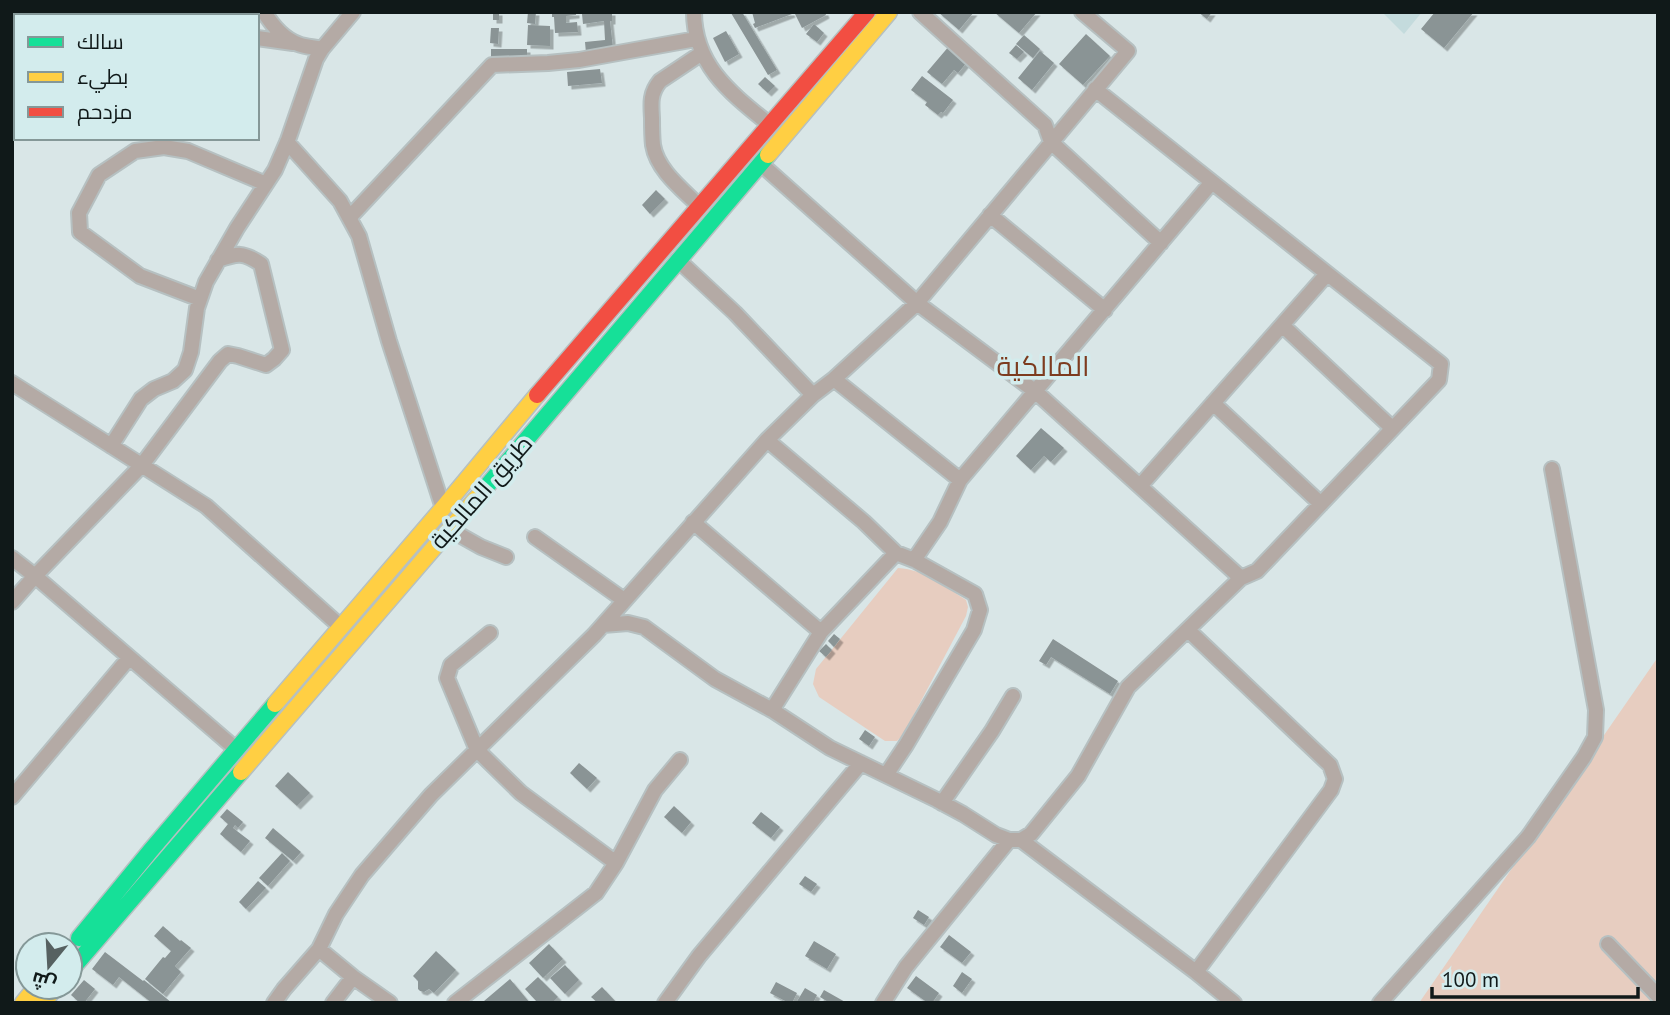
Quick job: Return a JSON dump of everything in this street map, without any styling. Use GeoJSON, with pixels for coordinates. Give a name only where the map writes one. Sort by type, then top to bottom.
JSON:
{"type":"FeatureCollection","features":[{"type":"Feature","properties":{"kind":"main road","name":"طريق المالكية"},"geometry":{"type":"LineString","coordinates":[[84,946],[151,850],[443,509],[568,357],[867,12]]}},
{"type":"Feature","properties":{"kind":"main road","name":"طريق المالكية"},"geometry":{"type":"LineString","coordinates":[[84,940],[163,861],[585,372],[889,12]]}},
{"type":"Feature","properties":{"kind":"main road"},"geometry":{"type":"LineString","coordinates":[[850,33],[863,43]]}},
{"type":"Feature","properties":{"kind":"main road"},"geometry":{"type":"LineString","coordinates":[[568,357],[585,372]]}},
{"type":"Feature","properties":{"kind":"main road"},"geometry":{"type":"LineString","coordinates":[[322,650],[334,662]]}},
{"type":"Feature","properties":{"kind":"main road"},"geometry":{"type":"LineString","coordinates":[[237,750],[249,761]]}},
{"type":"Feature","properties":{"kind":"main road"},"geometry":{"type":"LineString","coordinates":[[151,850],[163,861]]}},
{"type":"Feature","properties":{"kind":"street"},"geometry":{"type":"LineString","coordinates":[[264,12],[271,23],[298,44]]}},
{"type":"Feature","properties":{"kind":"street"},"geometry":{"type":"LineString","coordinates":[[111,446],[141,399],[154,389],[173,381],[185,370],[206,282],[266,184],[287,142],[316,59],[353,12]]}},
{"type":"Feature","properties":{"kind":"street"},"geometry":{"type":"LineString","coordinates":[[694,12],[699,46],[716,76],[731,94],[771,125]]}},
{"type":"Feature","properties":{"kind":"street"},"geometry":{"type":"LineString","coordinates":[[920,12],[1045,125],[1051,142],[1161,243]]}},
{"type":"Feature","properties":{"kind":"street"},"geometry":{"type":"LineString","coordinates":[[274,1003],[318,949],[336,914],[362,875],[431,795],[594,635],[766,440],[917,303],[1128,51],[1082,12]]}},
{"type":"Feature","properties":{"kind":"street"},"geometry":{"type":"LineString","coordinates":[[259,38],[322,49]]}},
{"type":"Feature","properties":{"kind":"street"},"geometry":{"type":"LineString","coordinates":[[699,46],[660,81],[651,98],[656,158],[699,206]]}},
{"type":"Feature","properties":{"kind":"street"},"geometry":{"type":"LineString","coordinates":[[350,217],[492,65],[548,63],[699,46]]}},
{"type":"Feature","properties":{"kind":"street"},"geometry":{"type":"LineString","coordinates":[[883,1003],[906,967],[1015,840],[1031,834],[1078,776],[1128,687],[1241,579],[1257,571],[1439,380],[1441,364],[1096,89]]}},
{"type":"Feature","properties":{"kind":"street"},"geometry":{"type":"LineString","coordinates":[[287,142],[340,201],[359,236],[389,341],[443,509]]}},
{"type":"Feature","properties":{"kind":"street"},"geometry":{"type":"LineString","coordinates":[[200,299],[140,276],[80,232],[79,212],[99,175],[135,151],[164,147],[188,151],[266,184]]}},
{"type":"Feature","properties":{"kind":"street"},"geometry":{"type":"LineString","coordinates":[[761,164],[917,303],[1036,392],[1241,579]]}},
{"type":"Feature","properties":{"kind":"street"},"geometry":{"type":"LineString","coordinates":[[914,560],[940,522],[960,480],[1212,182]]}},
{"type":"Feature","properties":{"kind":"street"},"geometry":{"type":"LineString","coordinates":[[990,215],[1105,310]]}},
{"type":"Feature","properties":{"kind":"street"},"geometry":{"type":"LineString","coordinates":[[12,602],[142,465],[220,361],[228,354],[266,365],[282,351],[261,264],[248,255],[237,254],[218,260]]}},
{"type":"Feature","properties":{"kind":"street"},"geometry":{"type":"LineString","coordinates":[[678,260],[735,313],[813,396]]}},
{"type":"Feature","properties":{"kind":"street"},"geometry":{"type":"LineString","coordinates":[[1140,486],[1327,274]]}},
{"type":"Feature","properties":{"kind":"street"},"geometry":{"type":"LineString","coordinates":[[1282,325],[1392,428]]}},
{"type":"Feature","properties":{"kind":"street"},"geometry":{"type":"LineString","coordinates":[[834,379],[960,480]]}},
{"type":"Feature","properties":{"kind":"street"},"geometry":{"type":"LineString","coordinates":[[12,383],[206,506],[341,627]]}},
{"type":"Feature","properties":{"kind":"street"},"geometry":{"type":"LineString","coordinates":[[1213,403],[1321,504]]}},
{"type":"Feature","properties":{"kind":"street"},"geometry":{"type":"LineString","coordinates":[[766,440],[864,522],[896,553],[975,594],[980,610],[974,630],[886,775]]}},
{"type":"Feature","properties":{"kind":"street"},"geometry":{"type":"LineString","coordinates":[[1380,1003],[1528,836],[1595,737],[1596,710],[1552,469]]}},
{"type":"Feature","properties":{"kind":"street"},"geometry":{"type":"LineString","coordinates":[[693,522],[821,632]]}},
{"type":"Feature","properties":{"kind":"street"},"geometry":{"type":"LineString","coordinates":[[449,529],[481,547],[506,556]]}},
{"type":"Feature","properties":{"kind":"street"},"geometry":{"type":"LineString","coordinates":[[535,537],[624,600]]}},
{"type":"Feature","properties":{"kind":"street"},"geometry":{"type":"LineString","coordinates":[[772,710],[821,632],[896,553]]}},
{"type":"Feature","properties":{"kind":"street"},"geometry":{"type":"LineString","coordinates":[[12,558],[237,750]]}},
{"type":"Feature","properties":{"kind":"street"},"geometry":{"type":"LineString","coordinates":[[603,625],[628,623],[644,627],[716,679],[772,710],[830,748],[942,803],[996,835],[1015,840],[1196,972],[1234,1003]]}},
{"type":"Feature","properties":{"kind":"street"},"geometry":{"type":"LineString","coordinates":[[1188,630],[1330,765],[1335,779],[1331,790],[1196,972]]}},
{"type":"Feature","properties":{"kind":"street"},"geometry":{"type":"LineString","coordinates":[[490,633],[451,665],[447,678],[477,750],[521,793],[616,863]]}},
{"type":"Feature","properties":{"kind":"street"},"geometry":{"type":"LineString","coordinates":[[12,797],[129,658]]}},
{"type":"Feature","properties":{"kind":"street"},"geometry":{"type":"LineString","coordinates":[[942,803],[1013,696]]}},
{"type":"Feature","properties":{"kind":"street"},"geometry":{"type":"LineString","coordinates":[[455,1003],[596,893],[616,863],[655,790],[680,761]]}},
{"type":"Feature","properties":{"kind":"street"},"geometry":{"type":"LineString","coordinates":[[664,1003],[699,956],[861,763]]}},
{"type":"Feature","properties":{"kind":"street"},"geometry":{"type":"LineString","coordinates":[[1608,944],[1658,996]]}},
{"type":"Feature","properties":{"kind":"street"},"geometry":{"type":"LineString","coordinates":[[318,949],[390,1003]]}},
{"type":"Feature","properties":{"kind":"street"},"geometry":{"type":"LineString","coordinates":[[333,1003],[354,977]]}},
{"type":"Feature","properties":{"kind":"shaded area"},"geometry":{"type":"Polygon","coordinates":[[[1382,12],[1422,12],[1404,34],[1382,12]]]}},
{"type":"Feature","properties":{"kind":"shaded area"},"geometry":{"type":"Polygon","coordinates":[[[898,568],[934,579],[966,600],[968,607],[966,616],[903,735],[897,741],[885,741],[819,697],[813,684],[816,669],[898,568]]]}},
{"type":"Feature","properties":{"kind":"shaded area"},"geometry":{"type":"Polygon","coordinates":[[[1658,657],[1658,1003],[1419,1003],[1658,657]]]}},
{"type":"Feature","properties":{"kind":"building"},"geometry":{"type":"Polygon","coordinates":[[[493,12],[499,12],[499,20],[493,20],[493,12]]]}},
{"type":"Feature","properties":{"kind":"building"},"geometry":{"type":"Polygon","coordinates":[[[528,12],[536,12],[535,24],[527,23],[528,12]]]}},
{"type":"Feature","properties":{"kind":"building"},"geometry":{"type":"Polygon","coordinates":[[[552,12],[576,12],[576,15],[566,16],[566,23],[577,22],[578,32],[555,33],[552,12]]]}},
{"type":"Feature","properties":{"kind":"building"},"geometry":{"type":"Polygon","coordinates":[[[612,12],[610,21],[613,48],[586,53],[585,42],[605,40],[604,21],[583,24],[582,14],[612,12]]]}},
{"type":"Feature","properties":{"kind":"building"},"geometry":{"type":"Polygon","coordinates":[[[742,12],[777,70],[768,75],[731,13],[742,12]]]}},
{"type":"Feature","properties":{"kind":"building"},"geometry":{"type":"Polygon","coordinates":[[[752,12],[791,12],[792,14],[755,28],[752,12]]]}},
{"type":"Feature","properties":{"kind":"building"},"geometry":{"type":"Polygon","coordinates":[[[794,12],[825,12],[826,15],[802,28],[794,12]]]}},
{"type":"Feature","properties":{"kind":"building"},"geometry":{"type":"Polygon","coordinates":[[[938,12],[974,12],[959,30],[938,12]]]}},
{"type":"Feature","properties":{"kind":"building"},"geometry":{"type":"Polygon","coordinates":[[[994,12],[1037,12],[1019,33],[994,12]]]}},
{"type":"Feature","properties":{"kind":"building"},"geometry":{"type":"Polygon","coordinates":[[[1198,12],[1212,12],[1207,19],[1198,12]]]}},
{"type":"Feature","properties":{"kind":"building"},"geometry":{"type":"Polygon","coordinates":[[[1435,12],[1474,12],[1444,48],[1421,29],[1435,12]]]}},
{"type":"Feature","properties":{"kind":"building"},"geometry":{"type":"Polygon","coordinates":[[[814,24],[824,33],[817,42],[806,34],[814,24]]]}},
{"type":"Feature","properties":{"kind":"building"},"geometry":{"type":"Polygon","coordinates":[[[528,25],[550,26],[550,46],[527,45],[528,25]]]}},
{"type":"Feature","properties":{"kind":"building"},"geometry":{"type":"Polygon","coordinates":[[[491,28],[499,28],[498,44],[490,43],[491,28]]]}},
{"type":"Feature","properties":{"kind":"building"},"geometry":{"type":"Polygon","coordinates":[[[726,31],[739,54],[725,62],[713,38],[726,31]]]}},
{"type":"Feature","properties":{"kind":"building"},"geometry":{"type":"Polygon","coordinates":[[[1086,34],[1110,56],[1083,85],[1059,64],[1086,34]]]}},
{"type":"Feature","properties":{"kind":"building"},"geometry":{"type":"Polygon","coordinates":[[[1024,35],[1040,49],[1033,58],[1016,44],[1024,35]]]}},
{"type":"Feature","properties":{"kind":"building"},"geometry":{"type":"Polygon","coordinates":[[[950,45],[968,61],[958,73],[954,70],[942,84],[927,72],[950,45]]]}},
{"type":"Feature","properties":{"kind":"building"},"geometry":{"type":"Polygon","coordinates":[[[1016,45],[1024,52],[1017,59],[1009,53],[1016,45]]]}},
{"type":"Feature","properties":{"kind":"building"},"geometry":{"type":"Polygon","coordinates":[[[491,49],[527,49],[527,61],[491,60],[491,49]]]}},
{"type":"Feature","properties":{"kind":"building"},"geometry":{"type":"Polygon","coordinates":[[[1040,51],[1054,63],[1032,90],[1018,78],[1040,51]]]}},
{"type":"Feature","properties":{"kind":"building"},"geometry":{"type":"Polygon","coordinates":[[[600,69],[602,83],[568,86],[567,72],[600,69]]]}},
{"type":"Feature","properties":{"kind":"building"},"geometry":{"type":"Polygon","coordinates":[[[922,76],[953,100],[943,113],[938,115],[911,90],[922,76]]]}},
{"type":"Feature","properties":{"kind":"building"},"geometry":{"type":"Polygon","coordinates":[[[765,77],[775,86],[768,93],[758,84],[765,77]]]}},
{"type":"Feature","properties":{"kind":"building"},"geometry":{"type":"Polygon","coordinates":[[[656,190],[665,199],[650,214],[642,205],[656,190]]]}},
{"type":"Feature","properties":{"kind":"building"},"geometry":{"type":"Polygon","coordinates":[[[1041,428],[1064,448],[1051,462],[1044,456],[1031,470],[1016,456],[1041,428]]]}},
{"type":"Feature","properties":{"kind":"building"},"geometry":{"type":"Polygon","coordinates":[[[834,634],[840,639],[834,647],[828,641],[834,634]]]}},
{"type":"Feature","properties":{"kind":"building"},"geometry":{"type":"Polygon","coordinates":[[[1053,639],[1118,681],[1110,694],[1051,657],[1046,665],[1039,661],[1053,639]]]}},
{"type":"Feature","properties":{"kind":"building"},"geometry":{"type":"Polygon","coordinates":[[[826,644],[832,650],[826,657],[819,651],[826,644]]]}},
{"type":"Feature","properties":{"kind":"building"},"geometry":{"type":"Polygon","coordinates":[[[865,730],[875,737],[869,746],[859,739],[865,730]]]}},
{"type":"Feature","properties":{"kind":"building"},"geometry":{"type":"Polygon","coordinates":[[[579,763],[597,778],[587,789],[570,773],[579,763]]]}},
{"type":"Feature","properties":{"kind":"building"},"geometry":{"type":"Polygon","coordinates":[[[288,772],[310,793],[297,806],[275,786],[288,772]]]}},
{"type":"Feature","properties":{"kind":"building"},"geometry":{"type":"Polygon","coordinates":[[[674,806],[691,822],[682,833],[664,817],[674,806]]]}},
{"type":"Feature","properties":{"kind":"building"},"geometry":{"type":"Polygon","coordinates":[[[227,809],[243,822],[238,828],[235,825],[233,828],[250,841],[241,852],[220,834],[228,824],[220,817],[227,809]]]}},
{"type":"Feature","properties":{"kind":"building"},"geometry":{"type":"Polygon","coordinates":[[[761,812],[780,827],[771,838],[752,823],[761,812]]]}},
{"type":"Feature","properties":{"kind":"building"},"geometry":{"type":"Polygon","coordinates":[[[273,828],[301,852],[293,861],[265,838],[273,828]]]}},
{"type":"Feature","properties":{"kind":"building"},"geometry":{"type":"Polygon","coordinates":[[[282,853],[290,861],[268,886],[259,878],[282,853]]]}},
{"type":"Feature","properties":{"kind":"building"},"geometry":{"type":"Polygon","coordinates":[[[805,876],[817,884],[811,892],[799,884],[805,876]]]}},
{"type":"Feature","properties":{"kind":"building"},"geometry":{"type":"Polygon","coordinates":[[[258,881],[266,888],[246,909],[239,902],[258,881]]]}},
{"type":"Feature","properties":{"kind":"building"},"geometry":{"type":"Polygon","coordinates":[[[918,910],[929,917],[924,925],[913,918],[918,910]]]}},
{"type":"Feature","properties":{"kind":"building"},"geometry":{"type":"Polygon","coordinates":[[[163,926],[191,948],[175,966],[181,972],[163,994],[145,979],[171,951],[154,936],[163,926]]]}},
{"type":"Feature","properties":{"kind":"building"},"geometry":{"type":"Polygon","coordinates":[[[949,935],[971,952],[962,963],[940,947],[949,935]]]}},
{"type":"Feature","properties":{"kind":"building"},"geometry":{"type":"Polygon","coordinates":[[[814,941],[836,954],[827,969],[805,956],[814,941]]]}},
{"type":"Feature","properties":{"kind":"building"},"geometry":{"type":"Polygon","coordinates":[[[549,944],[563,959],[543,978],[529,963],[549,944]]]}},
{"type":"Feature","properties":{"kind":"building"},"geometry":{"type":"Polygon","coordinates":[[[436,951],[456,970],[434,993],[429,989],[420,991],[418,981],[413,976],[436,951]]]}},
{"type":"Feature","properties":{"kind":"building"},"geometry":{"type":"Polygon","coordinates":[[[105,952],[172,1003],[152,1003],[119,977],[113,985],[92,969],[105,952]]]}},
{"type":"Feature","properties":{"kind":"building"},"geometry":{"type":"Polygon","coordinates":[[[565,965],[579,980],[565,994],[550,978],[565,965]]]}},
{"type":"Feature","properties":{"kind":"building"},"geometry":{"type":"Polygon","coordinates":[[[962,972],[972,979],[962,993],[953,986],[962,972]]]}},
{"type":"Feature","properties":{"kind":"building"},"geometry":{"type":"Polygon","coordinates":[[[916,976],[939,993],[932,1003],[907,988],[916,976]]]}},
{"type":"Feature","properties":{"kind":"building"},"geometry":{"type":"Polygon","coordinates":[[[538,977],[558,997],[552,1003],[538,1003],[525,989],[538,977]]]}},
{"type":"Feature","properties":{"kind":"building"},"geometry":{"type":"Polygon","coordinates":[[[510,979],[530,1003],[484,1001],[510,979]]]}},
{"type":"Feature","properties":{"kind":"building"},"geometry":{"type":"Polygon","coordinates":[[[84,980],[95,989],[84,1003],[78,1001],[84,1001],[84,980]]]}},
{"type":"Feature","properties":{"kind":"building"},"geometry":{"type":"Polygon","coordinates":[[[776,982],[797,993],[792,1003],[770,993],[776,982]]]}},
{"type":"Feature","properties":{"kind":"building"},"geometry":{"type":"Polygon","coordinates":[[[602,987],[617,1003],[598,1003],[591,997],[602,987]]]}},
{"type":"Feature","properties":{"kind":"building"},"geometry":{"type":"Polygon","coordinates":[[[805,988],[817,995],[813,1003],[796,1003],[805,988]]]}},
{"type":"Feature","properties":{"kind":"building"},"geometry":{"type":"Polygon","coordinates":[[[824,990],[847,1003],[830,1003],[820,997],[824,990]]]}},
{"type":"Feature","properties":{"kind":"traffic: fast"},"geometry":{"type":"LineString","coordinates":[[481,493],[768,155]]}},
{"type":"Feature","properties":{"kind":"traffic: fast"},"geometry":{"type":"LineString","coordinates":[[84,932],[275,704]]}},
{"type":"Feature","properties":{"kind":"traffic: fast"},"geometry":{"type":"LineString","coordinates":[[84,955],[241,772]]}},
{"type":"Feature","properties":{"kind":"traffic: slow"},"geometry":{"type":"LineString","coordinates":[[768,155],[889,12]]}},
{"type":"Feature","properties":{"kind":"traffic: slow"},"geometry":{"type":"LineString","coordinates":[[275,704],[537,395]]}},
{"type":"Feature","properties":{"kind":"traffic: slow"},"geometry":{"type":"LineString","coordinates":[[241,772],[481,493]]}},
{"type":"Feature","properties":{"kind":"traffic: jam"},"geometry":{"type":"LineString","coordinates":[[537,395],[867,12]]}},
{"type":"Feature","properties":{"kind":"district","name":"المالكية"},"geometry":{"type":"Point","coordinates":[1043,365]}}]}
